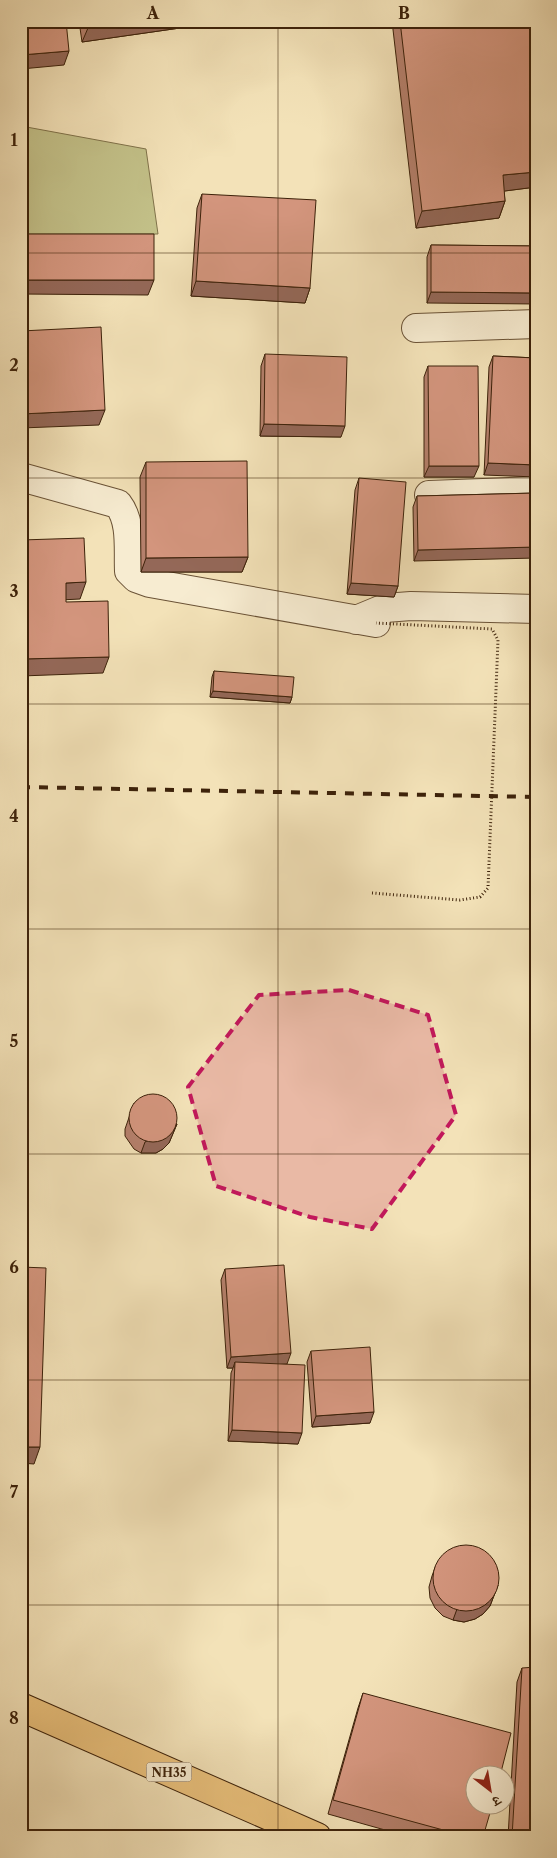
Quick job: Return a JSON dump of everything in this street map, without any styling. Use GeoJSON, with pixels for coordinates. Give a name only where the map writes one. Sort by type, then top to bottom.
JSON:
{"type":"FeatureCollection","features":[{"type":"Feature","properties":{"kind":"highway","name":"NH35"},"geometry":{"type":"LineString","coordinates":[[21,1707],[317,1837]]}},
{"type":"Feature","properties":{"kind":"lane"},"geometry":{"type":"LineString","coordinates":[[416,328],[536,324]]}},
{"type":"Feature","properties":{"kind":"lane"},"geometry":{"type":"LineString","coordinates":[[21,477],[118,504],[125,513],[127,523],[129,572],[136,578],[150,583],[366,622],[386,608],[536,609]]}},
{"type":"Feature","properties":{"kind":"lane"},"geometry":{"type":"LineString","coordinates":[[429,495],[536,491]]}},
{"type":"Feature","properties":{"kind":"path"},"geometry":{"type":"LineString","coordinates":[[366,622],[492,629],[498,640],[488,888],[480,897],[460,900],[372,893]]}},
{"type":"Feature","properties":{"kind":"highlighted area"},"geometry":{"type":"Polygon","coordinates":[[[349,990],[428,1015],[456,1115],[372,1229],[310,1217],[216,1186],[188,1087],[259,995],[349,990]]]}},
{"type":"Feature","properties":{"kind":"shaded area"},"geometry":{"type":"Polygon","coordinates":[[[21,126],[146,149],[158,234],[21,234],[21,126]]]}},
{"type":"Feature","properties":{"kind":"building"},"geometry":{"type":"Polygon","coordinates":[[[21,21],[66,21],[69,51],[21,55],[21,21]]]}},
{"type":"Feature","properties":{"kind":"building"},"geometry":{"type":"Polygon","coordinates":[[[87,21],[132,21],[88,28],[87,21]]]}},
{"type":"Feature","properties":{"kind":"building"},"geometry":{"type":"Polygon","coordinates":[[[400,21],[536,21],[536,172],[503,175],[505,201],[422,211],[400,21]]]}},
{"type":"Feature","properties":{"kind":"building"},"geometry":{"type":"Polygon","coordinates":[[[202,194],[316,200],[310,288],[196,281],[202,194]]]}},
{"type":"Feature","properties":{"kind":"building"},"geometry":{"type":"Polygon","coordinates":[[[21,234],[154,234],[154,280],[21,280],[21,234]]]}},
{"type":"Feature","properties":{"kind":"building"},"geometry":{"type":"Polygon","coordinates":[[[431,245],[536,246],[536,293],[431,292],[431,245]]]}},
{"type":"Feature","properties":{"kind":"building"},"geometry":{"type":"Polygon","coordinates":[[[101,327],[105,410],[21,414],[21,331],[101,327]]]}},
{"type":"Feature","properties":{"kind":"building"},"geometry":{"type":"Polygon","coordinates":[[[265,354],[347,357],[345,426],[264,424],[265,354]]]}},
{"type":"Feature","properties":{"kind":"building"},"geometry":{"type":"Polygon","coordinates":[[[493,356],[536,358],[536,465],[488,463],[493,356]]]}},
{"type":"Feature","properties":{"kind":"building"},"geometry":{"type":"Polygon","coordinates":[[[428,366],[478,366],[479,466],[429,466],[428,366]]]}},
{"type":"Feature","properties":{"kind":"building"},"geometry":{"type":"Polygon","coordinates":[[[247,461],[248,557],[146,558],[146,462],[247,461]]]}},
{"type":"Feature","properties":{"kind":"building"},"geometry":{"type":"Polygon","coordinates":[[[359,478],[406,482],[398,586],[351,583],[359,478]]]}},
{"type":"Feature","properties":{"kind":"building"},"geometry":{"type":"Polygon","coordinates":[[[536,493],[536,547],[418,550],[417,496],[536,493]]]}},
{"type":"Feature","properties":{"kind":"building"},"geometry":{"type":"Polygon","coordinates":[[[84,538],[86,582],[66,583],[66,602],[108,601],[109,657],[21,659],[21,540],[84,538]]]}},
{"type":"Feature","properties":{"kind":"building"},"geometry":{"type":"Polygon","coordinates":[[[214,671],[294,677],[292,697],[213,691],[214,671]]]}},
{"type":"Feature","properties":{"kind":"building"},"geometry":{"type":"Polygon","coordinates":[[[148,1094],[158,1094],[170,1101],[177,1113],[177,1123],[170,1135],[158,1142],[148,1142],[140,1138],[133,1131],[129,1123],[129,1113],[133,1105],[140,1098],[148,1094]]]}},
{"type":"Feature","properties":{"kind":"building"},"geometry":{"type":"Polygon","coordinates":[[[284,1265],[291,1353],[231,1357],[225,1269],[284,1265]]]}},
{"type":"Feature","properties":{"kind":"building"},"geometry":{"type":"Polygon","coordinates":[[[21,1267],[46,1268],[40,1447],[21,1447],[21,1267]]]}},
{"type":"Feature","properties":{"kind":"building"},"geometry":{"type":"Polygon","coordinates":[[[370,1347],[374,1412],[316,1416],[311,1351],[370,1347]]]}},
{"type":"Feature","properties":{"kind":"building"},"geometry":{"type":"Polygon","coordinates":[[[235,1362],[305,1365],[302,1433],[232,1430],[235,1362]]]}},
{"type":"Feature","properties":{"kind":"building"},"geometry":{"type":"Polygon","coordinates":[[[466,1545],[478,1548],[489,1555],[496,1566],[499,1578],[496,1590],[489,1601],[478,1608],[466,1611],[454,1608],[443,1601],[436,1590],[433,1578],[436,1566],[443,1555],[454,1548],[466,1545]]]}},
{"type":"Feature","properties":{"kind":"building"},"geometry":{"type":"Polygon","coordinates":[[[536,1667],[536,1837],[512,1837],[522,1668],[536,1667]]]}},
{"type":"Feature","properties":{"kind":"building"},"geometry":{"type":"Polygon","coordinates":[[[363,1693],[511,1733],[503,1766],[464,1766],[464,1816],[489,1816],[483,1837],[469,1837],[333,1800],[363,1693]]]}},
{"type":"Feature","properties":{"kind":"railway"},"geometry":{"type":"LineString","coordinates":[[21,787],[536,797]]}}]}
